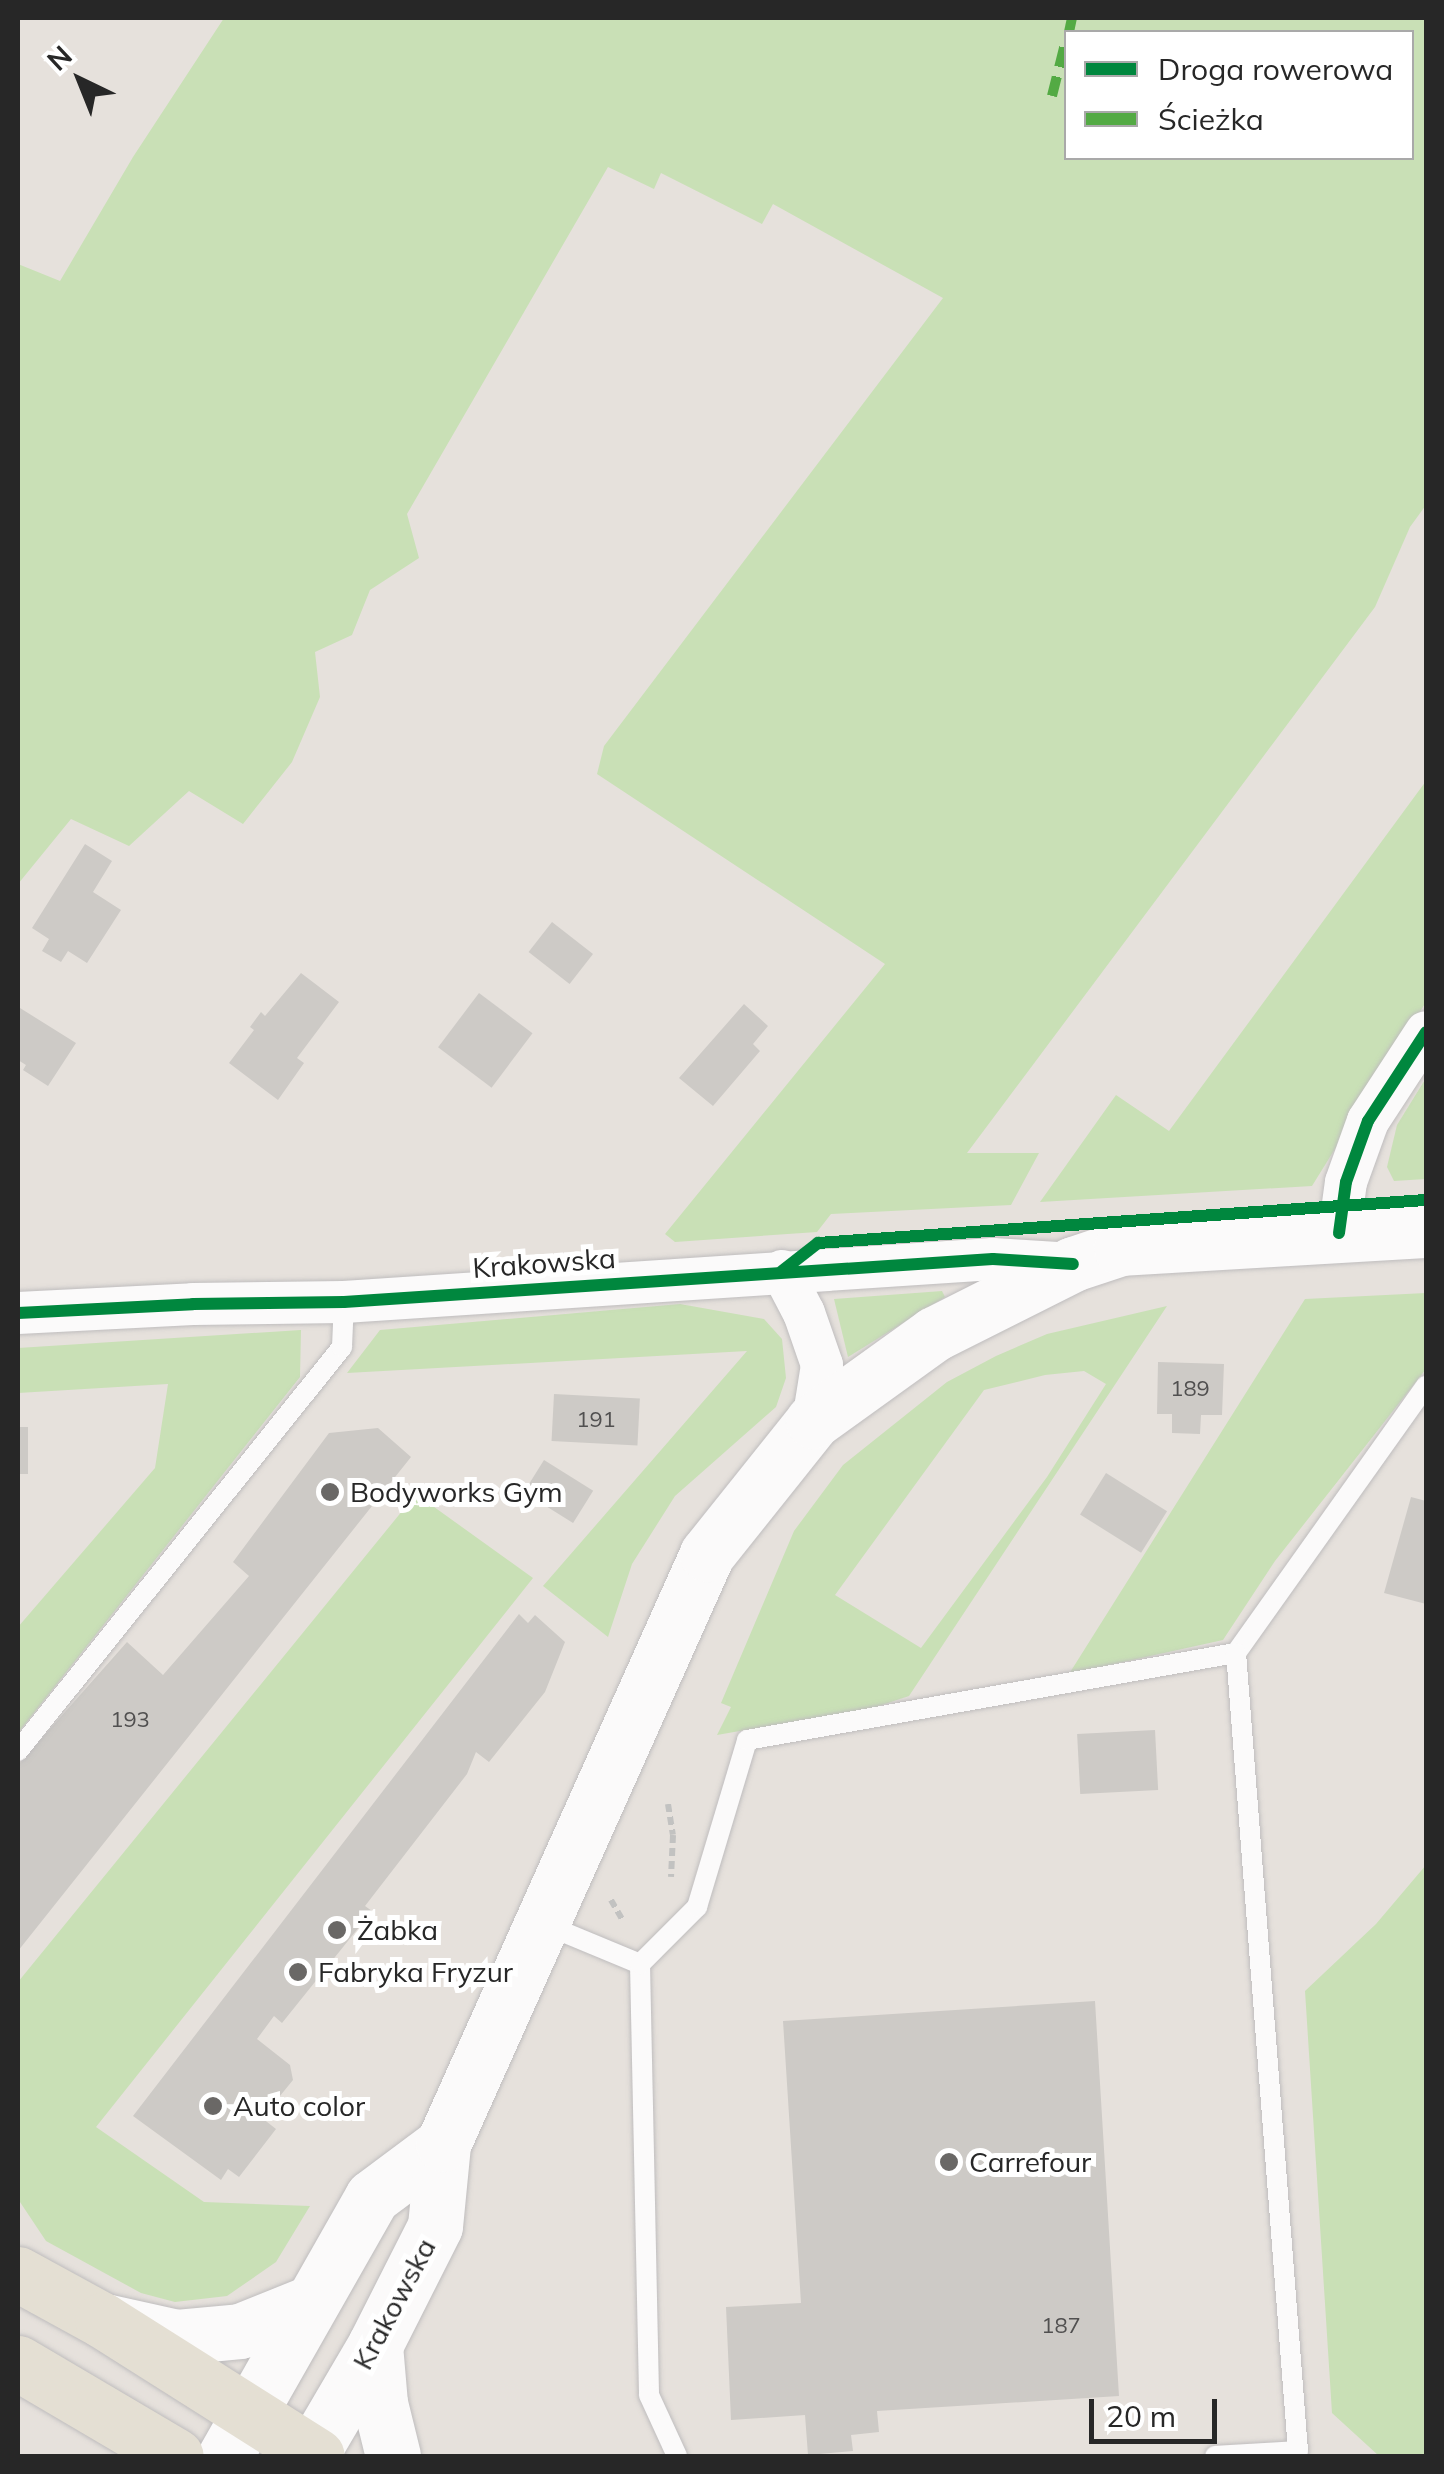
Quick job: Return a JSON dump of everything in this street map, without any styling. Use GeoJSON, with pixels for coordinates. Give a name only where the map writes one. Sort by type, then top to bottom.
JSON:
{"type":"FeatureCollection","features":[{"type":"Feature","properties":{"kind":"main road","name":"Krakowska"},"geometry":{"type":"LineString","coordinates":[[313,2455],[435,2226],[443,2144],[707,1554],[814,1422],[934,1334],[1073,1264],[1121,1248],[1426,1230]]}},
{"type":"Feature","properties":{"kind":"main road","name":"Krakowska"},"geometry":{"type":"LineString","coordinates":[[237,2434],[372,2196],[443,2144]]}},
{"type":"Feature","properties":{"kind":"main road"},"geometry":{"type":"LineString","coordinates":[[18,2274],[102,2320],[237,2434],[313,2455]]}},
{"type":"Feature","properties":{"kind":"main road"},"geometry":{"type":"LineString","coordinates":[[102,2320],[177,2336],[193,2335],[240,2331],[310,2303]]}},
{"type":"Feature","properties":{"kind":"main road"},"geometry":{"type":"LineString","coordinates":[[375,2345],[380,2403],[393,2456]]}},
{"type":"Feature","properties":{"kind":"main road"},"geometry":{"type":"LineString","coordinates":[[18,2363],[176,2456]]}},
{"type":"Feature","properties":{"kind":"street"},"geometry":{"type":"LineString","coordinates":[[1339,1233],[1346,1182],[1368,1121],[1426,1032]]}},
{"type":"Feature","properties":{"kind":"street","name":"Krakowska"},"geometry":{"type":"LineString","coordinates":[[18,1313],[344,1302],[782,1270],[993,1260],[1073,1264]]}},
{"type":"Feature","properties":{"kind":"street"},"geometry":{"type":"LineString","coordinates":[[782,1270],[804,1313],[822,1365],[814,1422]]}},
{"type":"Feature","properties":{"kind":"lane"},"geometry":{"type":"LineString","coordinates":[[18,1752],[342,1347],[344,1302]]}},
{"type":"Feature","properties":{"kind":"lane"},"geometry":{"type":"LineString","coordinates":[[1215,2456],[1298,2451],[1236,1653],[1426,1386]]}},
{"type":"Feature","properties":{"kind":"lane"},"geometry":{"type":"LineString","coordinates":[[677,2456],[649,2395],[640,1964],[697,1907],[747,1740],[1236,1653]]}},
{"type":"Feature","properties":{"kind":"lane"},"geometry":{"type":"LineString","coordinates":[[541,1922],[640,1964]]}},
{"type":"Feature","properties":{"kind":"path"},"geometry":{"type":"LineString","coordinates":[[668,1804],[672,1835],[670,1890]]}},
{"type":"Feature","properties":{"kind":"path"},"geometry":{"type":"LineString","coordinates":[[611,1900],[616,1915],[626,1924]]}},
{"type":"Feature","properties":{"kind":"green space"},"geometry":{"type":"Polygon","coordinates":[[[224,18],[1426,18],[1426,505],[1410,527],[1375,607],[967,1153],[1039,1153],[1011,1205],[831,1214],[817,1232],[675,1242],[665,1234],[885,964],[597,774],[604,746],[943,298],[773,204],[762,224],[661,173],[654,189],[608,167],[407,514],[419,558],[370,590],[352,635],[315,652],[320,697],[292,762],[243,824],[189,791],[129,846],[71,819],[18,884],[18,264],[60,281],[133,157],[224,18]]]}},
{"type":"Feature","properties":{"kind":"green space"},"geometry":{"type":"Polygon","coordinates":[[[1426,781],[1426,1002],[1312,1186],[1040,1202],[1116,1095],[1169,1131],[1426,781]]]}},
{"type":"Feature","properties":{"kind":"green space"},"geometry":{"type":"Polygon","coordinates":[[[1426,1078],[1426,1179],[1394,1181],[1387,1167],[1397,1125],[1426,1078]]]}},
{"type":"Feature","properties":{"kind":"green space"},"geometry":{"type":"Polygon","coordinates":[[[942,1291],[945,1297],[848,1357],[834,1299],[942,1291]]]}},
{"type":"Feature","properties":{"kind":"green space"},"geometry":{"type":"Polygon","coordinates":[[[1426,1293],[1426,1369],[1275,1561],[1223,1640],[1069,1674],[1305,1299],[1426,1293]]]}},
{"type":"Feature","properties":{"kind":"green space"},"geometry":{"type":"Polygon","coordinates":[[[680,1304],[764,1319],[782,1339],[786,1378],[776,1407],[675,1496],[632,1564],[608,1637],[543,1586],[747,1351],[347,1373],[380,1330],[680,1304]]]}},
{"type":"Feature","properties":{"kind":"green space"},"geometry":{"type":"Polygon","coordinates":[[[1167,1306],[909,1696],[873,1708],[717,1735],[731,1707],[721,1703],[794,1531],[843,1465],[947,1382],[1047,1334],[1167,1306]],[[1084,1371],[1045,1375],[984,1390],[835,1595],[921,1648],[1047,1477],[1106,1384],[1084,1371]]]}},
{"type":"Feature","properties":{"kind":"green space"},"geometry":{"type":"Polygon","coordinates":[[[301,1330],[300,1377],[18,1733],[18,1627],[155,1468],[168,1384],[18,1393],[18,1348],[301,1330]]]}},
{"type":"Feature","properties":{"kind":"green space"},"geometry":{"type":"Polygon","coordinates":[[[416,1494],[533,1578],[96,2127],[204,2202],[310,2206],[276,2262],[227,2296],[175,2302],[141,2293],[46,2241],[18,2199],[18,1982],[416,1494]]]}},
{"type":"Feature","properties":{"kind":"green space"},"geometry":{"type":"Polygon","coordinates":[[[1426,1865],[1426,2456],[1379,2456],[1332,2413],[1305,1991],[1376,1924],[1426,1865]]]}},
{"type":"Feature","properties":{"kind":"building"},"geometry":{"type":"Polygon","coordinates":[[[85,844],[112,861],[93,892],[121,910],[87,963],[68,951],[61,962],[42,951],[49,939],[32,928],[85,844]]]}},
{"type":"Feature","properties":{"kind":"building"},"geometry":{"type":"Polygon","coordinates":[[[552,922],[593,954],[570,984],[529,952],[552,922]]]}},
{"type":"Feature","properties":{"kind":"building"},"geometry":{"type":"Polygon","coordinates":[[[301,973],[339,1002],[297,1058],[304,1063],[278,1100],[229,1063],[254,1030],[250,1027],[261,1012],[265,1016],[301,973]]]}},
{"type":"Feature","properties":{"kind":"building"},"geometry":{"type":"Polygon","coordinates":[[[479,993],[533,1033],[492,1088],[438,1047],[479,993]]]}},
{"type":"Feature","properties":{"kind":"building"},"geometry":{"type":"Polygon","coordinates":[[[744,1004],[768,1026],[753,1044],[760,1051],[713,1106],[679,1078],[744,1004]]]}},
{"type":"Feature","properties":{"kind":"building"},"geometry":{"type":"Polygon","coordinates":[[[20,1008],[76,1043],[48,1086],[23,1070],[26,1065],[18,1060],[20,1008]]]}},
{"type":"Feature","properties":{"kind":"building"},"geometry":{"type":"Polygon","coordinates":[[[1158,1362],[1224,1364],[1222,1415],[1201,1415],[1200,1434],[1172,1433],[1172,1414],[1157,1414],[1158,1362]]]}},
{"type":"Feature","properties":{"kind":"building"},"geometry":{"type":"Polygon","coordinates":[[[554,1394],[640,1399],[637,1445],[552,1441],[554,1394]]]}},
{"type":"Feature","properties":{"kind":"building"},"geometry":{"type":"Polygon","coordinates":[[[18,1427],[28,1427],[28,1474],[18,1474],[18,1427]]]}},
{"type":"Feature","properties":{"kind":"building"},"geometry":{"type":"Polygon","coordinates":[[[378,1428],[411,1457],[18,1951],[18,1765],[127,1642],[163,1675],[249,1576],[233,1562],[329,1433],[378,1428]]]}},
{"type":"Feature","properties":{"kind":"building"},"geometry":{"type":"Polygon","coordinates":[[[544,1460],[593,1491],[573,1523],[524,1492],[544,1460]]]}},
{"type":"Feature","properties":{"kind":"building"},"geometry":{"type":"Polygon","coordinates":[[[1106,1473],[1167,1511],[1141,1553],[1080,1515],[1106,1473]]]}},
{"type":"Feature","properties":{"kind":"building"},"geometry":{"type":"Polygon","coordinates":[[[1411,1497],[1426,1501],[1426,1604],[1384,1593],[1411,1497]]]}},
{"type":"Feature","properties":{"kind":"building"},"geometry":{"type":"Polygon","coordinates":[[[519,1614],[528,1623],[535,1615],[565,1642],[545,1692],[489,1762],[476,1752],[467,1774],[365,1906],[372,1911],[282,2023],[274,2016],[257,2039],[290,2065],[293,2080],[262,2118],[276,2129],[239,2177],[228,2169],[221,2180],[133,2116],[519,1614]]]}},
{"type":"Feature","properties":{"kind":"building"},"geometry":{"type":"Polygon","coordinates":[[[1155,1730],[1158,1790],[1080,1794],[1077,1734],[1155,1730]]]}},
{"type":"Feature","properties":{"kind":"building","name":"Carrefour"},"geometry":{"type":"Polygon","coordinates":[[[1095,2001],[1119,2396],[877,2411],[879,2432],[851,2435],[853,2451],[808,2455],[805,2415],[731,2420],[726,2307],[801,2303],[783,2021],[1095,2001]]]}},
{"type":"Feature","properties":{"kind":"marked path"},"geometry":{"type":"LineString","coordinates":[[1069,30],[1072,18]]}},
{"type":"Feature","properties":{"kind":"marked path"},"geometry":{"type":"LineString","coordinates":[[1052,96],[1064,48]]}},
{"type":"Feature","properties":{"kind":"cycle path"},"geometry":{"type":"LineString","coordinates":[[1339,1233],[1346,1182],[1368,1121],[1426,1032]]}},
{"type":"Feature","properties":{"kind":"cycle path"},"geometry":{"type":"LineString","coordinates":[[782,1271],[818,1243],[1426,1200]]}},
{"type":"Feature","properties":{"kind":"cycle path"},"geometry":{"type":"LineString","coordinates":[[18,1313],[193,1304],[344,1302],[993,1259],[1073,1264]]}},
{"type":"Feature","properties":{"kind":"place","name":"Bodyworks Gym"},"geometry":{"type":"Point","coordinates":[330,1492]}},
{"type":"Feature","properties":{"kind":"place","name":"Żabka"},"geometry":{"type":"Point","coordinates":[337,1930]}},
{"type":"Feature","properties":{"kind":"place","name":"Fabryka Fryzur"},"geometry":{"type":"Point","coordinates":[298,1972]}},
{"type":"Feature","properties":{"kind":"place","name":"Auto color"},"geometry":{"type":"Point","coordinates":[213,2106]}},
{"type":"Feature","properties":{"kind":"place","name":"Carrefour"},"geometry":{"type":"Point","coordinates":[949,2162]}}]}
